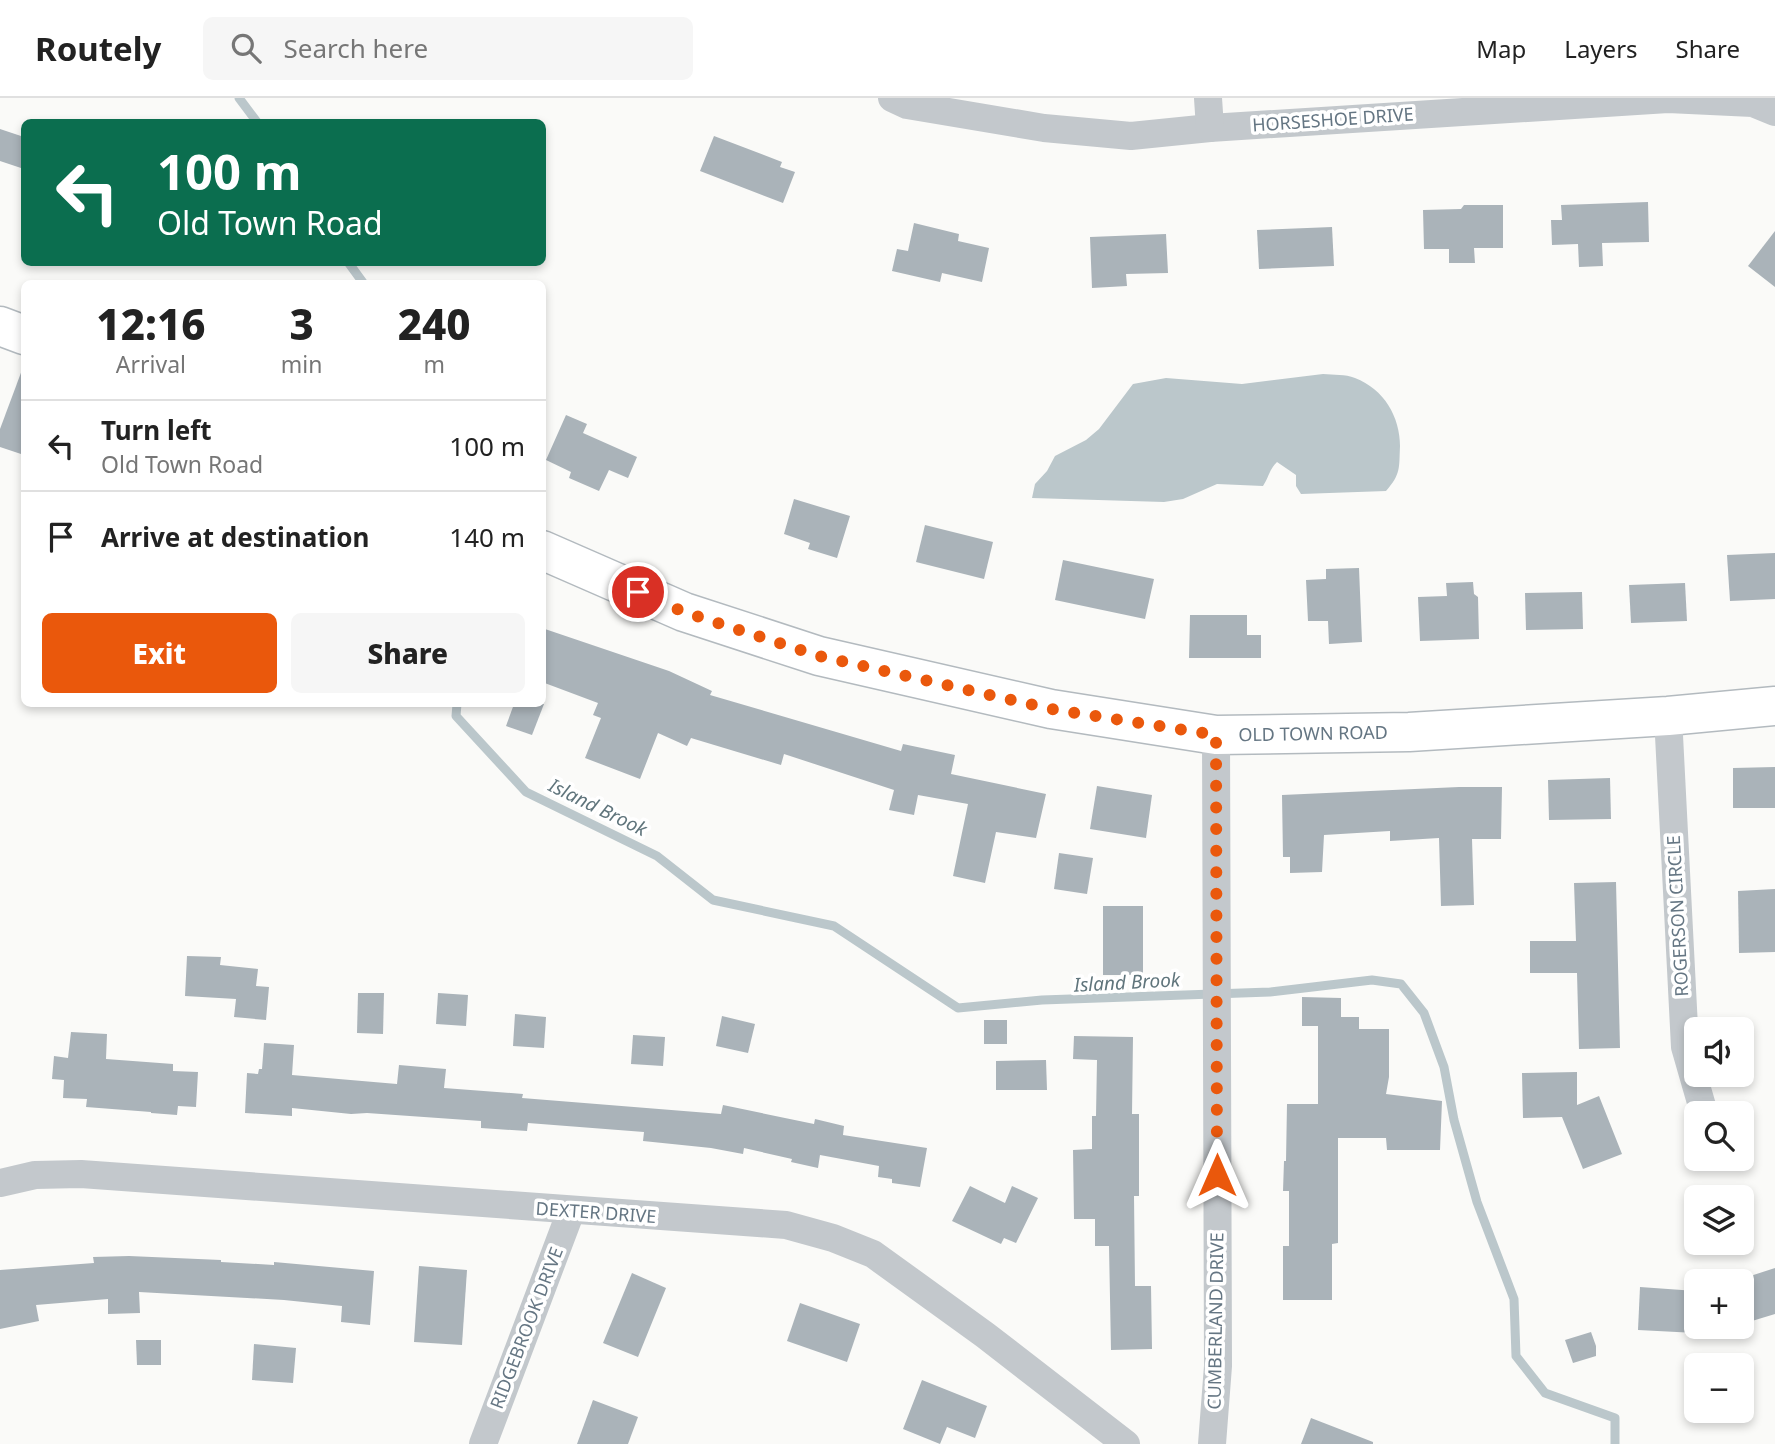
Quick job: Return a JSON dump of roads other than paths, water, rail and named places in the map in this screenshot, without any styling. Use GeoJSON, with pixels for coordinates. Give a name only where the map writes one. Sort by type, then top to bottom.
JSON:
{"type":"FeatureCollection","features":[{"type":"Feature","properties":{"kind":"main road"},"geometry":{"type":"LineString","coordinates":[[0,326],[21,334]]}},
{"type":"Feature","properties":{"kind":"main road","name":"OLD TOWN ROAD"},"geometry":{"type":"LineString","coordinates":[[546,552],[684,612],[819,656],[1051,709],[1216,735],[1409,732],[1668,716],[1775,706]]}},
{"type":"Feature","properties":{"kind":"street","name":"HORSESHOE DRIVE"},"geometry":{"type":"LineString","coordinates":[[892,98],[907,105],[1056,129],[1131,136],[1210,128],[1668,99],[1753,103],[1775,112]]}},
{"type":"Feature","properties":{"kind":"street"},"geometry":{"type":"LineString","coordinates":[[1208,98],[1210,128]]}},
{"type":"Feature","properties":{"kind":"street","name":"ROGERSON CIRCLE"},"geometry":{"type":"LineString","coordinates":[[1668,716],[1685,1047],[1701,1101]]}},
{"type":"Feature","properties":{"kind":"street","name":"CUMBERLAND DRIVE"},"geometry":{"type":"LineString","coordinates":[[1212,1444],[1218,1366],[1216,735]]}},
{"type":"Feature","properties":{"kind":"street","name":"DEXTER DRIVE"},"geometry":{"type":"LineString","coordinates":[[0,1183],[35,1175],[81,1174],[786,1226],[833,1238],[873,1254],[985,1335],[1126,1444]]}},
{"type":"Feature","properties":{"kind":"street","name":"RIDGEBROOK DRIVE"},"geometry":{"type":"LineString","coordinates":[[483,1444],[571,1211]]}},
{"type":"Feature","properties":{"kind":"waterway","name":"Island Brook"},"geometry":{"type":"LineString","coordinates":[[239,98],[255,119]]}},
{"type":"Feature","properties":{"kind":"waterway","name":"Island Brook"},"geometry":{"type":"LineString","coordinates":[[351,266],[361,280]]}},
{"type":"Feature","properties":{"kind":"waterway","name":"Island Brook"},"geometry":{"type":"LineString","coordinates":[[457,707],[456,716],[526,792],[657,856],[713,900],[834,926],[958,1008],[1042,1000],[1270,992],[1372,980],[1401,984],[1424,1013],[1444,1067],[1454,1120],[1477,1202],[1514,1299],[1516,1356],[1545,1393],[1615,1418],[1615,1444]]}}]}
